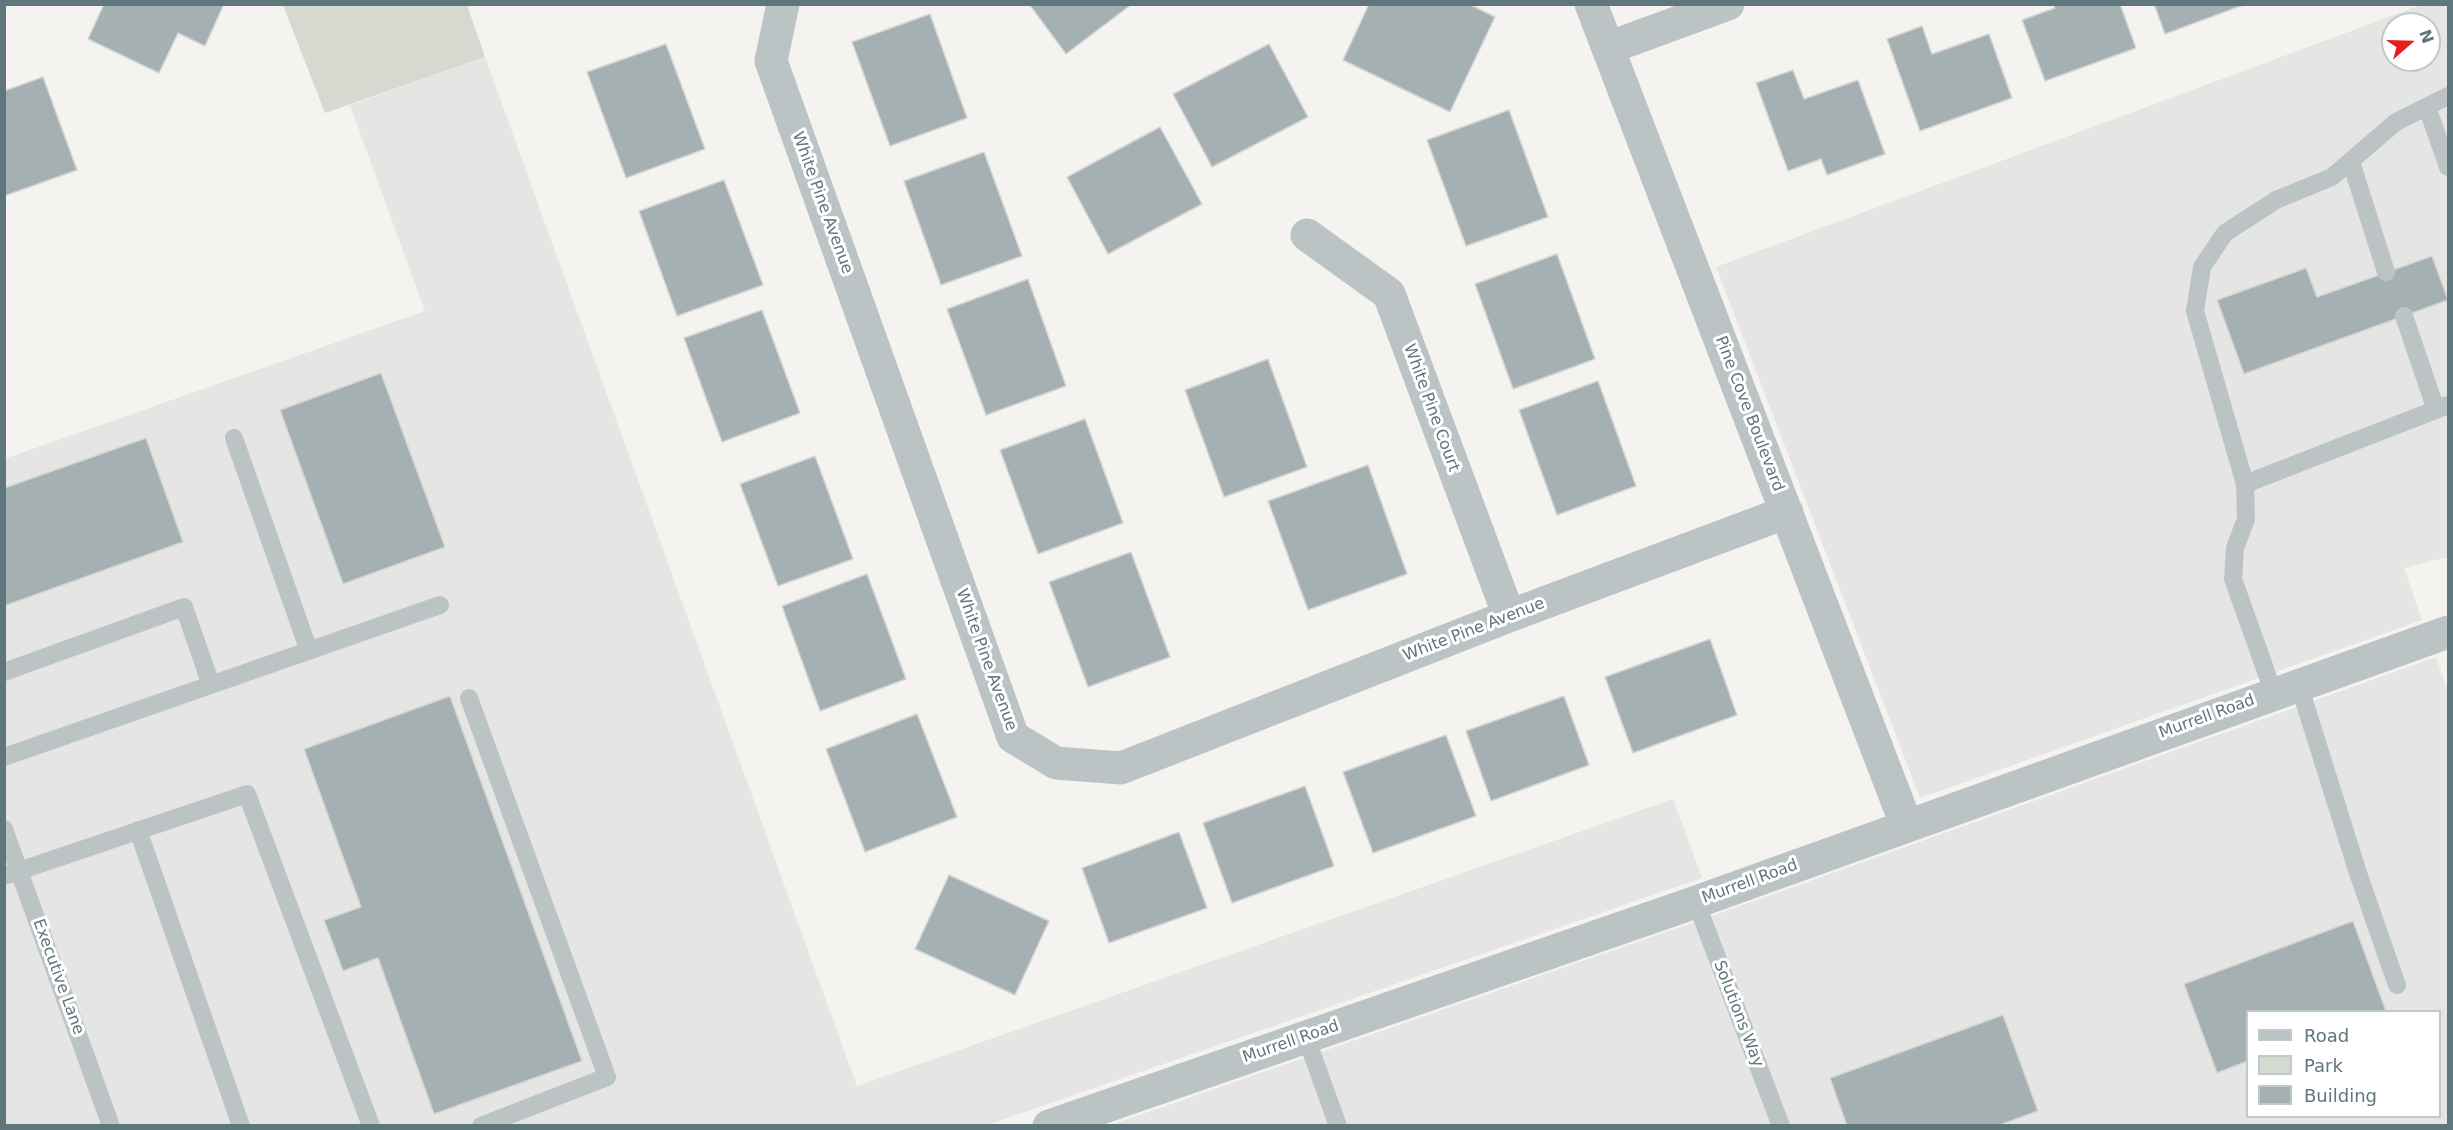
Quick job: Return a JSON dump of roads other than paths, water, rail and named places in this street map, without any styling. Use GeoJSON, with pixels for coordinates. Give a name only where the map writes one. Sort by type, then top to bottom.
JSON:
{"type":"FeatureCollection","features":[{"type":"Feature","properties":{"kind":"street","name":"White Pine Avenue"},"geometry":{"type":"LineString","coordinates":[[783,4],[771,61],[1013,737],[1056,763],[1120,768],[1509,616],[1787,512]]}},
{"type":"Feature","properties":{"kind":"street","name":"Pine Cove Boulevard"},"geometry":{"type":"LineString","coordinates":[[1591,4],[1906,824]]}},
{"type":"Feature","properties":{"kind":"street"},"geometry":{"type":"LineString","coordinates":[[1608,48],[1728,4]]}},
{"type":"Feature","properties":{"kind":"street","name":"White Pine Court"},"geometry":{"type":"LineString","coordinates":[[1307,236],[1389,294],[1509,616]]}},
{"type":"Feature","properties":{"kind":"street","name":"Murrell Road"},"geometry":{"type":"LineString","coordinates":[[1049,1125],[1695,902],[1906,824],[2448,632]]}},
{"type":"Feature","properties":{"kind":"lane"},"geometry":{"type":"LineString","coordinates":[[2397,985],[2358,873],[2287,689],[2233,579],[2235,548],[2247,519],[2245,484],[2195,311],[2202,267],[2225,233],[2276,200],[2332,177],[2396,122],[2448,96]]}},
{"type":"Feature","properties":{"kind":"lane"},"geometry":{"type":"LineString","coordinates":[[2427,106],[2448,167]]}},
{"type":"Feature","properties":{"kind":"lane"},"geometry":{"type":"LineString","coordinates":[[2351,162],[2386,272]]}},
{"type":"Feature","properties":{"kind":"lane"},"geometry":{"type":"LineString","coordinates":[[2245,484],[2442,408],[2404,316]]}},
{"type":"Feature","properties":{"kind":"lane"},"geometry":{"type":"LineString","coordinates":[[234,438],[309,651]]}},
{"type":"Feature","properties":{"kind":"lane"},"geometry":{"type":"LineString","coordinates":[[4,757],[440,605]]}},
{"type":"Feature","properties":{"kind":"lane"},"geometry":{"type":"LineString","coordinates":[[4,672],[184,607],[211,685]]}},
{"type":"Feature","properties":{"kind":"lane"},"geometry":{"type":"LineString","coordinates":[[469,698],[607,1077],[481,1125]]}},
{"type":"Feature","properties":{"kind":"lane"},"geometry":{"type":"LineString","coordinates":[[12,873],[247,794],[371,1125]]}},
{"type":"Feature","properties":{"kind":"lane","name":"Executive Lane"},"geometry":{"type":"LineString","coordinates":[[4,829],[12,873],[111,1125]]}},
{"type":"Feature","properties":{"kind":"lane"},"geometry":{"type":"LineString","coordinates":[[138,831],[241,1125]]}},
{"type":"Feature","properties":{"kind":"lane","name":"Solutions Way"},"geometry":{"type":"LineString","coordinates":[[1695,902],[1781,1125]]}},
{"type":"Feature","properties":{"kind":"lane"},"geometry":{"type":"LineString","coordinates":[[1306,1037],[1338,1125]]}}]}
